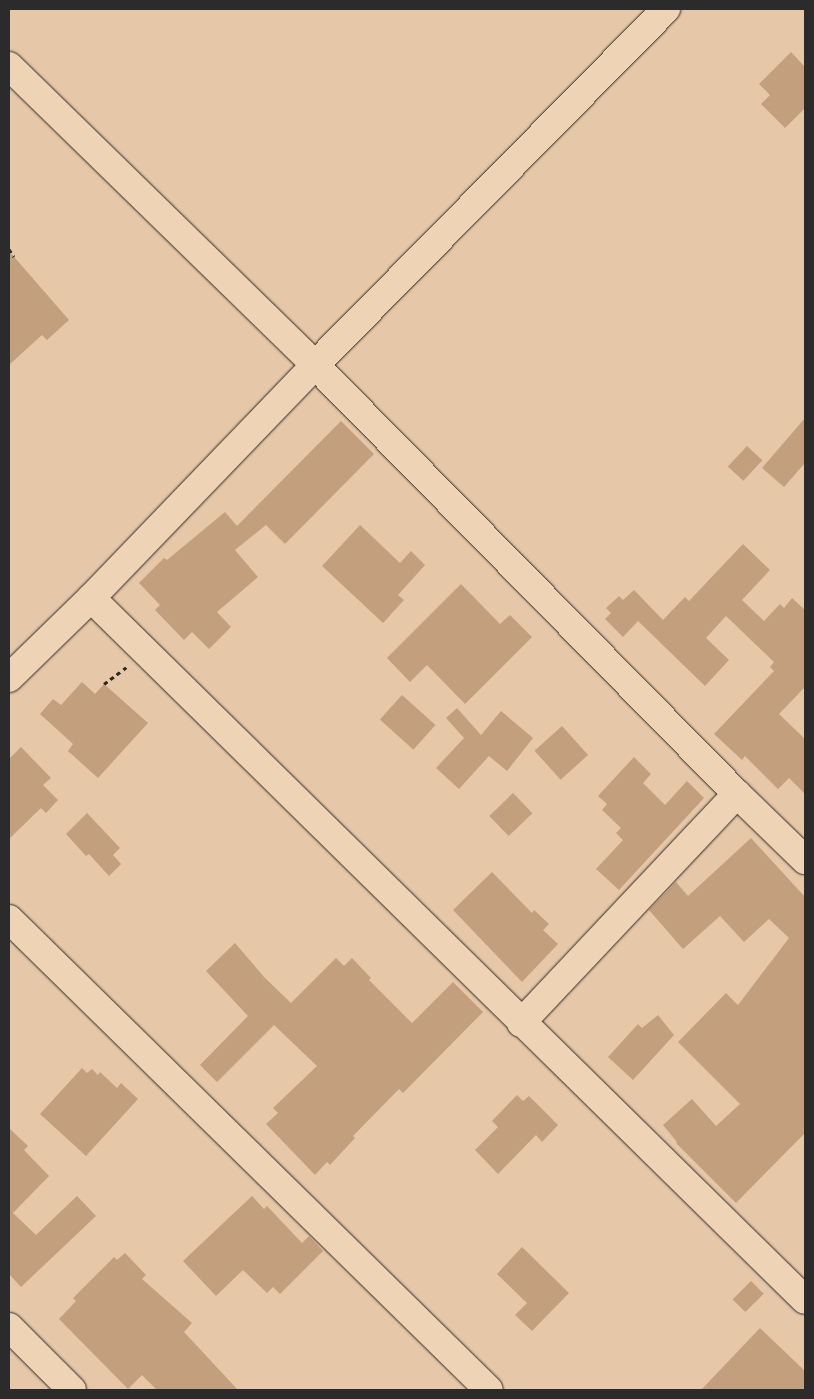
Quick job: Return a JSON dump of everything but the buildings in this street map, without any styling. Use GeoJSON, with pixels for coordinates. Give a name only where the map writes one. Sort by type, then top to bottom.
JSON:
{"type":"FeatureCollection","features":[{"type":"Feature","properties":{"kind":"street"},"geometry":{"type":"LineString","coordinates":[[9,678],[92,598],[315,365],[666,9]]}},
{"type":"Feature","properties":{"kind":"street"},"geometry":{"type":"LineString","coordinates":[[9,66],[315,365],[737,794],[805,860]]}},
{"type":"Feature","properties":{"kind":"street"},"geometry":{"type":"LineString","coordinates":[[92,598],[805,1300]]}},
{"type":"Feature","properties":{"kind":"street"},"geometry":{"type":"LineString","coordinates":[[521,1022],[737,794]]}},
{"type":"Feature","properties":{"kind":"street"},"geometry":{"type":"LineString","coordinates":[[9,919],[490,1390]]}},
{"type":"Feature","properties":{"kind":"street"},"geometry":{"type":"LineString","coordinates":[[9,1327],[72,1390]]}},
{"type":"Feature","properties":{"kind":"path"},"geometry":{"type":"LineString","coordinates":[[9,249],[14,257]]}},
{"type":"Feature","properties":{"kind":"path"},"geometry":{"type":"LineString","coordinates":[[104,684],[146,652]]}}]}
